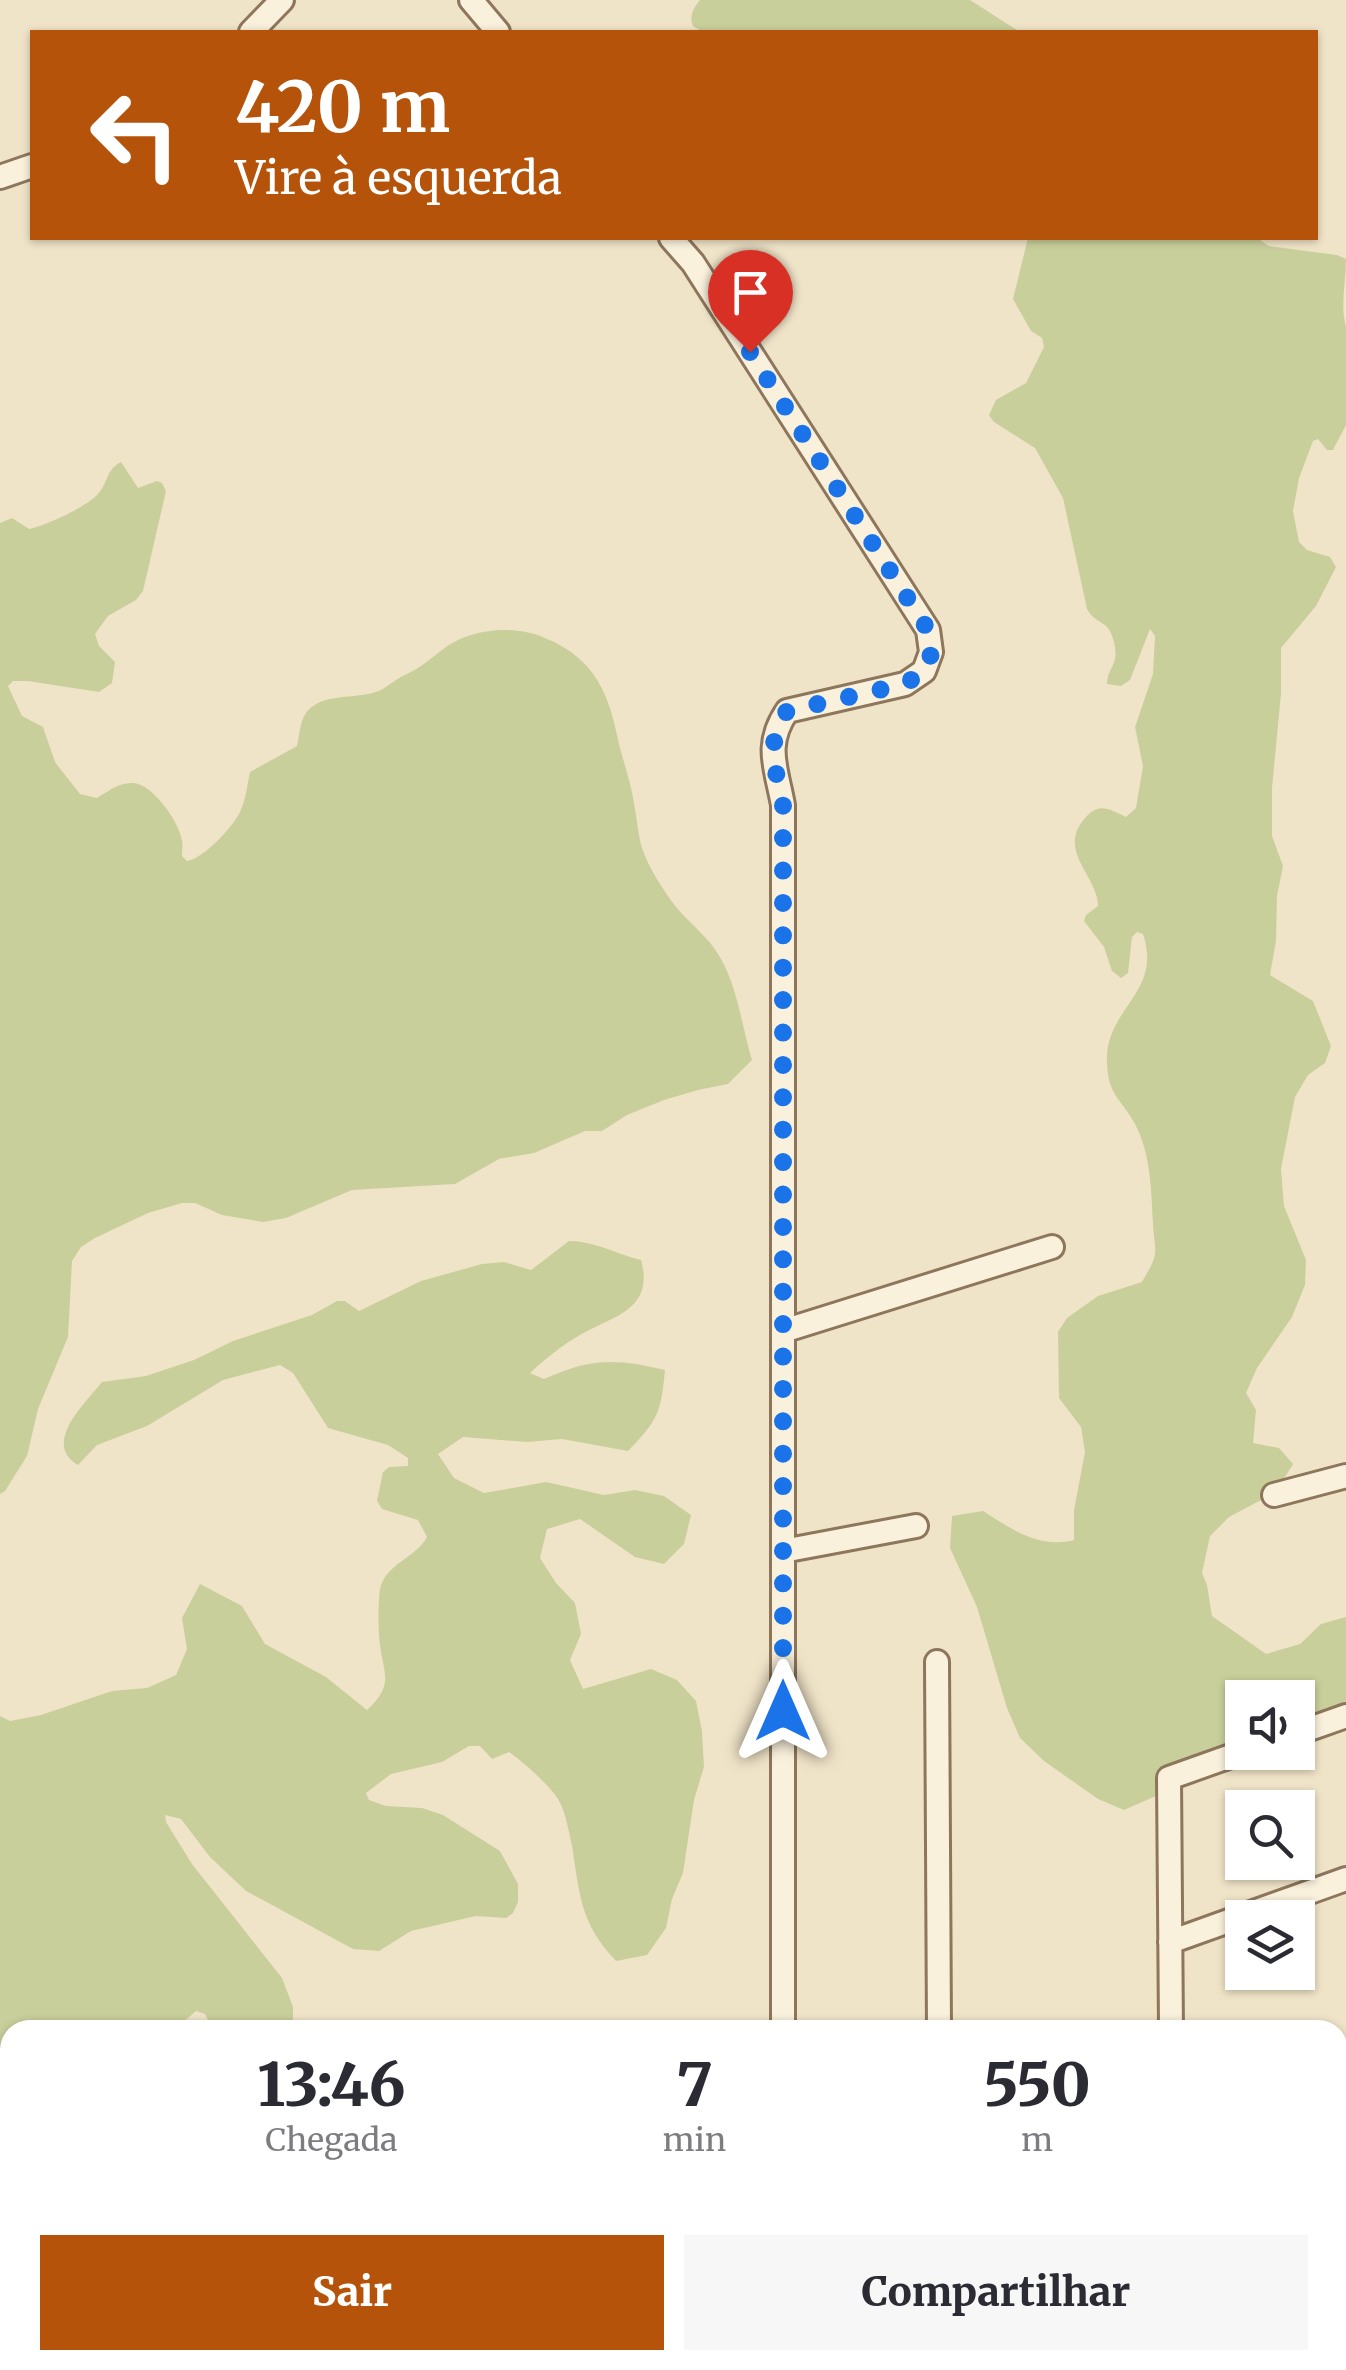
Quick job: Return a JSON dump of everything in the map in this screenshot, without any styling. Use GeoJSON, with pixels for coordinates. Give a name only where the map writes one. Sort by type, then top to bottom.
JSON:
{"type":"FeatureCollection","features":[{"type":"Feature","properties":{"kind":"street"},"geometry":{"type":"LineString","coordinates":[[252,30],[282,0]]}},
{"type":"Feature","properties":{"kind":"street"},"geometry":{"type":"LineString","coordinates":[[471,0],[496,30]]}},
{"type":"Feature","properties":{"kind":"street"},"geometry":{"type":"LineString","coordinates":[[0,177],[30,167]]}},
{"type":"Feature","properties":{"kind":"street"},"geometry":{"type":"LineString","coordinates":[[673,240],[693,263],[928,630],[932,652],[924,671],[905,684],[787,711],[777,726],[772,745],[783,805],[783,2020]]}},
{"type":"Feature","properties":{"kind":"street"},"geometry":{"type":"LineString","coordinates":[[783,1331],[1052,1247]]}},
{"type":"Feature","properties":{"kind":"street"},"geometry":{"type":"LineString","coordinates":[[1274,1495],[1346,1476]]}},
{"type":"Feature","properties":{"kind":"street"},"geometry":{"type":"LineString","coordinates":[[783,1552],[916,1526]]}},
{"type":"Feature","properties":{"kind":"street"},"geometry":{"type":"LineString","coordinates":[[937,1662],[939,2020]]}},
{"type":"Feature","properties":{"kind":"street"},"geometry":{"type":"LineString","coordinates":[[1315,1727],[1346,1716]]}},
{"type":"Feature","properties":{"kind":"street"},"geometry":{"type":"LineString","coordinates":[[1171,2020],[1169,1778],[1225,1758]]}},
{"type":"Feature","properties":{"kind":"street"},"geometry":{"type":"LineString","coordinates":[[1170,1942],[1346,1879]]}},
{"type":"Feature","properties":{"kind":"green space"},"geometry":{"type":"Polygon","coordinates":[[[700,0],[970,0],[1017,30],[700,30],[691,19],[700,0]]]}},
{"type":"Feature","properties":{"kind":"green space"},"geometry":{"type":"Polygon","coordinates":[[[1028,240],[1260,240],[1269,246],[1346,259],[1346,425],[1333,450],[1327,450],[1318,439],[1313,441],[1299,478],[1293,511],[1299,542],[1307,550],[1330,557],[1336,567],[1316,606],[1281,648],[1272,788],[1272,836],[1283,866],[1270,975],[1313,1001],[1331,1046],[1325,1063],[1308,1075],[1295,1097],[1281,1169],[1284,1206],[1306,1260],[1305,1285],[1292,1317],[1257,1368],[1246,1393],[1256,1410],[1253,1443],[1279,1448],[1293,1464],[1276,1492],[1229,1517],[1210,1536],[1202,1573],[1212,1616],[1266,1654],[1300,1644],[1321,1624],[1346,1617],[1346,1726],[1315,1734],[1315,1680],[1225,1680],[1225,1766],[1124,1810],[1098,1799],[1044,1761],[1020,1738],[977,1607],[950,1548],[952,1516],[983,1511],[1038,1540],[1074,1540],[1074,1510],[1085,1452],[1081,1427],[1059,1398],[1058,1332],[1067,1318],[1098,1296],[1142,1282],[1155,1254],[1151,1185],[1144,1148],[1135,1124],[1113,1090],[1107,1063],[1114,1028],[1145,972],[1143,934],[1137,932],[1132,937],[1128,973],[1121,978],[1112,971],[1104,947],[1084,921],[1098,906],[1075,841],[1077,830],[1095,810],[1109,810],[1126,817],[1136,808],[1143,766],[1135,727],[1153,674],[1155,636],[1150,629],[1130,680],[1121,686],[1107,684],[1115,659],[1114,642],[1108,629],[1087,609],[1063,498],[1035,448],[989,415],[996,400],[1026,383],[1044,347],[1042,338],[1031,331],[1013,299],[1028,240]]]}},
{"type":"Feature","properties":{"kind":"green space"},"geometry":{"type":"Polygon","coordinates":[[[121,462],[138,488],[157,481],[166,491],[143,591],[136,600],[108,616],[95,634],[99,646],[115,662],[112,683],[99,692],[28,681],[13,681],[8,686],[22,716],[43,727],[55,762],[80,794],[97,798],[123,784],[141,785],[157,797],[176,824],[182,856],[187,861],[194,859],[217,841],[236,818],[244,803],[250,772],[297,746],[304,716],[311,708],[329,699],[381,690],[471,635],[508,630],[545,638],[577,656],[605,694],[645,855],[676,907],[717,951],[736,995],[752,1060],[728,1084],[664,1100],[627,1115],[602,1131],[585,1131],[534,1153],[499,1159],[455,1184],[352,1190],[286,1218],[263,1222],[182,1203],[148,1213],[95,1238],[81,1247],[72,1261],[68,1337],[38,1409],[27,1456],[0,1494],[0,523],[12,518],[29,529],[65,515],[97,495],[112,469],[121,462]]]}},
{"type":"Feature","properties":{"kind":"green space"},"geometry":{"type":"Polygon","coordinates":[[[569,1241],[597,1245],[641,1260],[644,1277],[637,1301],[567,1343],[530,1373],[544,1379],[603,1362],[665,1370],[662,1396],[652,1423],[628,1451],[562,1439],[527,1442],[463,1437],[438,1454],[454,1478],[484,1493],[546,1482],[604,1495],[635,1490],[664,1496],[691,1515],[684,1544],[664,1564],[635,1557],[580,1519],[547,1529],[540,1558],[575,1603],[581,1634],[570,1660],[583,1689],[651,1669],[677,1680],[696,1701],[704,1767],[694,1800],[683,1873],[666,1928],[647,1955],[616,1961],[595,1934],[580,1894],[567,1823],[555,1795],[509,1752],[492,1759],[480,1746],[469,1746],[442,1762],[391,1774],[366,1793],[369,1800],[386,1806],[422,1808],[443,1815],[500,1851],[518,1884],[518,1902],[506,1918],[476,1916],[411,1931],[379,1951],[353,1949],[246,1891],[210,1857],[181,1819],[165,1815],[192,1864],[282,1978],[293,2007],[293,2020],[208,2020],[196,2011],[186,2020],[0,2020],[0,1716],[10,1721],[41,1715],[112,1691],[147,1688],[176,1675],[187,1649],[182,1618],[200,1584],[242,1606],[265,1644],[326,1677],[367,1710],[381,1694],[385,1679],[379,1632],[383,1580],[427,1537],[418,1520],[382,1509],[377,1501],[383,1472],[389,1467],[408,1466],[408,1458],[388,1445],[328,1428],[293,1373],[280,1365],[223,1380],[147,1426],[97,1445],[78,1465],[64,1446],[70,1423],[102,1382],[146,1376],[194,1360],[233,1341],[312,1315],[337,1301],[345,1301],[359,1311],[421,1281],[482,1264],[504,1262],[531,1270],[569,1241]]]}},
{"type":"Feature","properties":{"kind":"route"},"geometry":{"type":"LineString","coordinates":[[750,352],[928,630],[932,652],[924,671],[905,684],[787,711],[777,726],[772,745],[783,805],[783,1711]]}}]}
